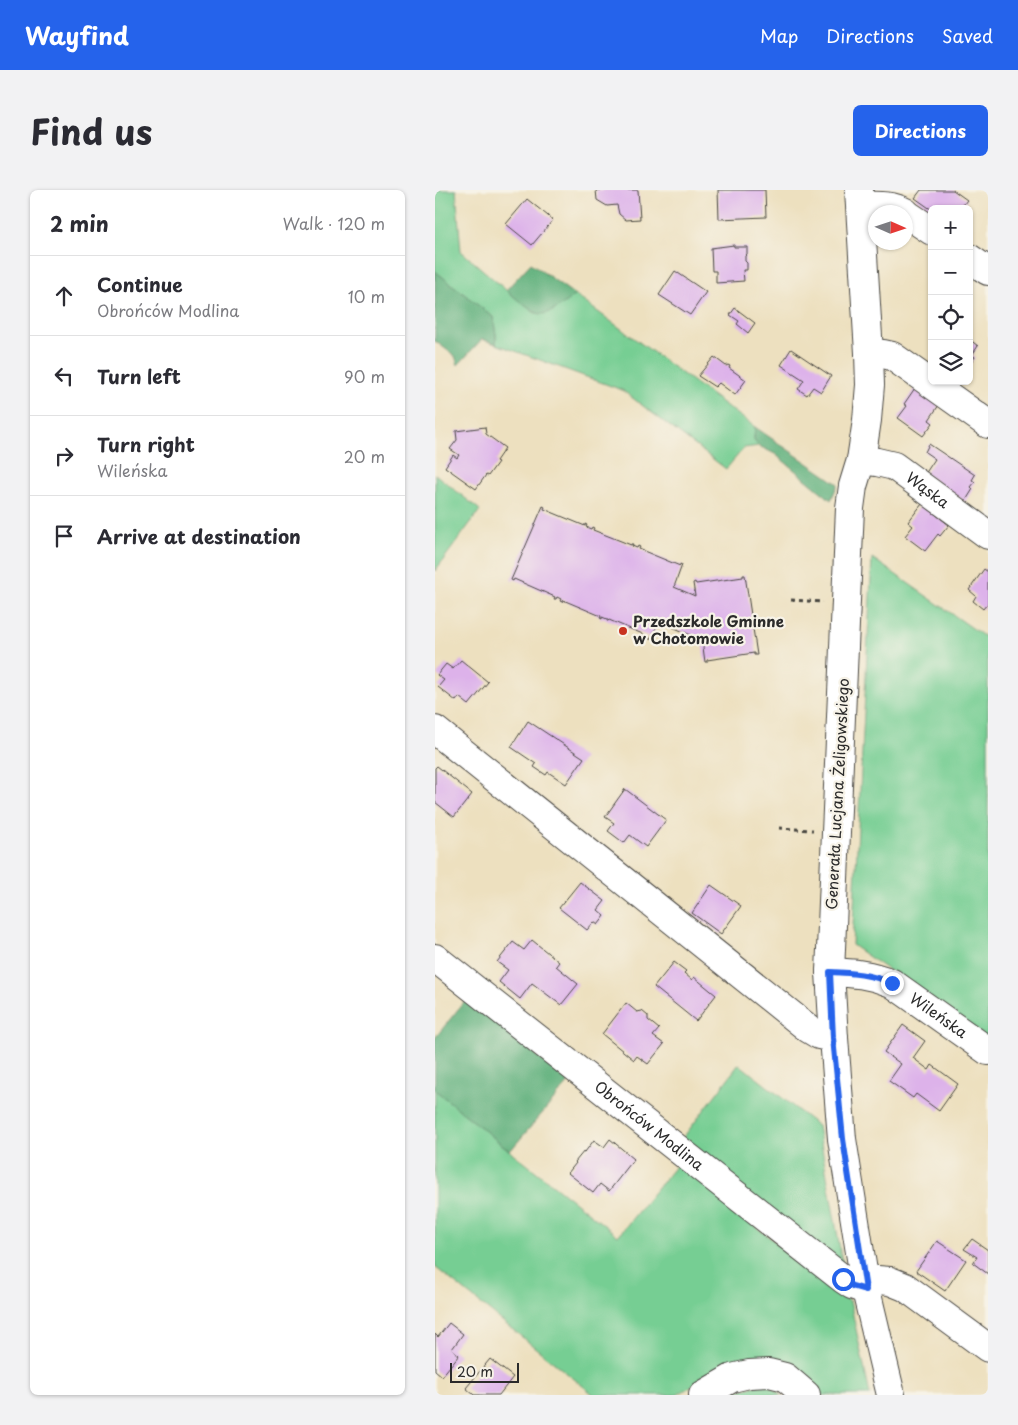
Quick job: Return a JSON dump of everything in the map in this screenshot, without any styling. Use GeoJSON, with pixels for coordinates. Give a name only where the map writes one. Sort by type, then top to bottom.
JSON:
{"type":"FeatureCollection","features":[{"type":"Feature","properties":{"kind":"street"},"geometry":{"type":"LineString","coordinates":[[860,198],[883,205]]}},
{"type":"Feature","properties":{"kind":"street","name":"Generała Lucjana Żeligowskiego"},"geometry":{"type":"LineString","coordinates":[[860,198],[869,353],[868,402],[861,460],[853,486],[851,508],[830,972],[833,1038],[843,1139],[866,1285],[891,1395]]}},
{"type":"Feature","properties":{"kind":"street"},"geometry":{"type":"LineString","coordinates":[[913,218],[928,228]]}},
{"type":"Feature","properties":{"kind":"street"},"geometry":{"type":"LineString","coordinates":[[973,261],[988,271]]}},
{"type":"Feature","properties":{"kind":"street"},"geometry":{"type":"LineString","coordinates":[[869,353],[892,356],[988,424]]}},
{"type":"Feature","properties":{"kind":"street","name":"Wąska"},"geometry":{"type":"LineString","coordinates":[[861,460],[894,466],[988,536]]}},
{"type":"Feature","properties":{"kind":"street"},"geometry":{"type":"LineString","coordinates":[[435,730],[809,1029],[819,1035],[833,1038]]}},
{"type":"Feature","properties":{"kind":"street","name":"Obrońców Modlina"},"geometry":{"type":"LineString","coordinates":[[435,958],[852,1286],[866,1285]]}},
{"type":"Feature","properties":{"kind":"street","name":"Wileńska"},"geometry":{"type":"LineString","coordinates":[[830,972],[876,977],[892,983],[988,1051]]}},
{"type":"Feature","properties":{"kind":"street"},"geometry":{"type":"LineString","coordinates":[[866,1285],[890,1281],[905,1287],[988,1348]]}},
{"type":"Feature","properties":{"kind":"street"},"geometry":{"type":"LineString","coordinates":[[703,1395],[732,1378],[749,1374],[769,1373],[785,1377],[805,1395]]}},
{"type":"Feature","properties":{"kind":"path"},"geometry":{"type":"LineString","coordinates":[[791,600],[825,602]]}},
{"type":"Feature","properties":{"kind":"path"},"geometry":{"type":"LineString","coordinates":[[779,828],[814,830]]}},
{"type":"Feature","properties":{"kind":"green space"},"geometry":{"type":"Polygon","coordinates":[[[435,190],[456,190],[461,251],[535,313],[552,311],[575,295],[755,427],[754,439],[759,446],[744,448],[726,469],[622,390],[496,344],[493,317],[435,271],[435,190]]]}},
{"type":"Feature","properties":{"kind":"green space"},"geometry":{"type":"Polygon","coordinates":[[[531,263],[575,295],[555,310],[546,313],[538,313],[528,308],[506,290],[531,263]]]}},
{"type":"Feature","properties":{"kind":"green space"},"geometry":{"type":"Polygon","coordinates":[[[435,271],[493,317],[496,344],[482,339],[458,365],[455,356],[435,341],[435,271]]]}},
{"type":"Feature","properties":{"kind":"green space"},"geometry":{"type":"Polygon","coordinates":[[[755,427],[838,484],[831,500],[775,454],[759,446],[754,439],[755,427]]]}},
{"type":"Feature","properties":{"kind":"green space"},"geometry":{"type":"Polygon","coordinates":[[[435,474],[480,510],[435,571],[435,474]]]}},
{"type":"Feature","properties":{"kind":"green space"},"geometry":{"type":"Polygon","coordinates":[[[872,558],[988,639],[988,1040],[852,945],[872,558]]]}},
{"type":"Feature","properties":{"kind":"green space"},"geometry":{"type":"Polygon","coordinates":[[[467,998],[569,1082],[510,1151],[435,1090],[435,1038],[467,998]]]}},
{"type":"Feature","properties":{"kind":"green space"},"geometry":{"type":"Polygon","coordinates":[[[739,1064],[818,1126],[844,1271],[679,1143],[739,1064]]]}},
{"type":"Feature","properties":{"kind":"green space"},"geometry":{"type":"Polygon","coordinates":[[[435,1090],[618,1236],[677,1164],[850,1301],[870,1395],[817,1395],[727,1367],[704,1378],[677,1395],[594,1395],[435,1267],[435,1090]]]}},
{"type":"Feature","properties":{"kind":"green space"},"geometry":{"type":"Polygon","coordinates":[[[767,1383],[782,1395],[720,1395],[767,1383]]]}},
{"type":"Feature","properties":{"kind":"building"},"geometry":{"type":"Polygon","coordinates":[[[596,190],[638,190],[640,219],[626,220],[619,214],[617,205],[607,206],[597,200],[596,190]]]}},
{"type":"Feature","properties":{"kind":"building"},"geometry":{"type":"Polygon","coordinates":[[[718,190],[765,190],[766,217],[719,219],[718,190]]]}},
{"type":"Feature","properties":{"kind":"building"},"geometry":{"type":"Polygon","coordinates":[[[921,190],[953,190],[967,200],[963,205],[928,205],[928,207],[915,198],[921,190]]]}},
{"type":"Feature","properties":{"kind":"building"},"geometry":{"type":"Polygon","coordinates":[[[527,199],[553,220],[532,245],[506,224],[527,199]]]}},
{"type":"Feature","properties":{"kind":"building"},"geometry":{"type":"Polygon","coordinates":[[[734,245],[734,247],[747,247],[745,261],[747,263],[747,270],[743,270],[744,281],[716,283],[716,271],[712,271],[711,248],[734,245]]]}},
{"type":"Feature","properties":{"kind":"building"},"geometry":{"type":"Polygon","coordinates":[[[675,271],[706,292],[690,315],[659,295],[675,271]]]}},
{"type":"Feature","properties":{"kind":"building"},"geometry":{"type":"Polygon","coordinates":[[[735,308],[755,323],[748,333],[737,324],[739,321],[730,315],[735,308]]]}},
{"type":"Feature","properties":{"kind":"building"},"geometry":{"type":"Polygon","coordinates":[[[973,342],[978,346],[973,354],[973,342]]]}},
{"type":"Feature","properties":{"kind":"building"},"geometry":{"type":"Polygon","coordinates":[[[791,349],[831,376],[821,392],[813,387],[807,395],[798,389],[804,380],[781,365],[791,349]]]}},
{"type":"Feature","properties":{"kind":"building"},"geometry":{"type":"Polygon","coordinates":[[[714,357],[726,366],[730,366],[729,368],[746,380],[735,395],[719,383],[715,387],[698,376],[714,357]]]}},
{"type":"Feature","properties":{"kind":"building"},"geometry":{"type":"Polygon","coordinates":[[[915,388],[939,405],[929,420],[933,423],[923,436],[898,418],[907,406],[904,404],[915,388]]]}},
{"type":"Feature","properties":{"kind":"building"},"geometry":{"type":"Polygon","coordinates":[[[485,427],[486,434],[505,448],[496,461],[498,462],[476,489],[445,467],[453,455],[457,458],[459,455],[450,449],[457,440],[456,431],[485,427]]]}},
{"type":"Feature","properties":{"kind":"building"},"geometry":{"type":"Polygon","coordinates":[[[929,444],[975,475],[972,480],[975,482],[971,487],[973,489],[965,502],[925,474],[935,459],[925,452],[929,444]]]}},
{"type":"Feature","properties":{"kind":"building"},"geometry":{"type":"Polygon","coordinates":[[[922,504],[949,525],[940,536],[938,534],[925,551],[905,536],[913,526],[908,522],[922,504]]]}},
{"type":"Feature","properties":{"kind":"building"},"geometry":{"type":"Polygon","coordinates":[[[543,506],[545,507],[544,509],[585,526],[585,524],[587,525],[586,527],[591,529],[592,527],[594,528],[593,530],[631,545],[633,544],[632,546],[637,548],[638,546],[640,547],[639,549],[680,566],[680,564],[682,565],[674,587],[695,596],[693,583],[695,582],[696,584],[743,577],[745,575],[757,655],[754,655],[754,653],[707,660],[705,662],[702,640],[659,621],[651,639],[649,639],[650,637],[609,620],[607,621],[607,619],[602,617],[602,619],[600,618],[601,616],[563,600],[562,602],[557,597],[554,599],[555,597],[514,579],[513,581],[511,580],[543,506]]]}},
{"type":"Feature","properties":{"kind":"building"},"geometry":{"type":"Polygon","coordinates":[[[984,569],[988,572],[988,604],[983,609],[973,601],[976,596],[969,590],[984,569]]]}},
{"type":"Feature","properties":{"kind":"building"},"geometry":{"type":"Polygon","coordinates":[[[461,660],[488,682],[469,705],[459,697],[456,701],[438,687],[444,680],[437,675],[446,664],[453,669],[461,660]]]}},
{"type":"Feature","properties":{"kind":"building"},"geometry":{"type":"Polygon","coordinates":[[[528,721],[584,758],[566,784],[548,772],[546,775],[534,767],[536,764],[511,747],[528,721]]]}},
{"type":"Feature","properties":{"kind":"building"},"geometry":{"type":"Polygon","coordinates":[[[437,766],[472,794],[454,817],[435,802],[435,768],[437,766]]]}},
{"type":"Feature","properties":{"kind":"building"},"geometry":{"type":"Polygon","coordinates":[[[625,789],[666,820],[646,847],[630,835],[624,843],[608,831],[614,823],[605,817],[625,789]]]}},
{"type":"Feature","properties":{"kind":"building"},"geometry":{"type":"Polygon","coordinates":[[[580,882],[605,901],[598,910],[605,916],[598,925],[594,922],[587,930],[559,908],[580,882]]]}},
{"type":"Feature","properties":{"kind":"building"},"geometry":{"type":"Polygon","coordinates":[[[711,885],[741,906],[721,934],[692,913],[711,885]]]}},
{"type":"Feature","properties":{"kind":"building"},"geometry":{"type":"Polygon","coordinates":[[[532,940],[559,962],[556,966],[578,984],[561,1005],[532,983],[520,999],[499,982],[508,970],[497,962],[513,942],[524,950],[532,940]]]}},
{"type":"Feature","properties":{"kind":"building"},"geometry":{"type":"Polygon","coordinates":[[[674,962],[686,971],[684,973],[692,980],[694,977],[716,995],[696,1021],[654,987],[674,962]]]}},
{"type":"Feature","properties":{"kind":"building"},"geometry":{"type":"Polygon","coordinates":[[[626,1003],[637,1012],[642,1011],[648,1016],[648,1020],[659,1029],[653,1036],[664,1044],[648,1064],[637,1056],[634,1060],[602,1034],[626,1003]]]}},
{"type":"Feature","properties":{"kind":"building"},"geometry":{"type":"Polygon","coordinates":[[[903,1025],[925,1041],[913,1058],[929,1070],[932,1065],[958,1084],[939,1111],[916,1094],[913,1098],[889,1081],[901,1064],[884,1052],[903,1025]]]}},
{"type":"Feature","properties":{"kind":"building"},"geometry":{"type":"Polygon","coordinates":[[[610,1139],[634,1159],[609,1191],[600,1184],[593,1193],[568,1173],[594,1140],[604,1147],[610,1139]]]}},
{"type":"Feature","properties":{"kind":"building"},"geometry":{"type":"Polygon","coordinates":[[[972,1239],[988,1250],[988,1274],[973,1263],[977,1257],[964,1249],[972,1239]]]}},
{"type":"Feature","properties":{"kind":"building"},"geometry":{"type":"Polygon","coordinates":[[[937,1241],[966,1260],[945,1291],[916,1271],[937,1241]]]}},
{"type":"Feature","properties":{"kind":"building"},"geometry":{"type":"Polygon","coordinates":[[[449,1323],[463,1334],[452,1349],[459,1355],[442,1376],[435,1370],[435,1334],[438,1337],[449,1323]]]}},
{"type":"Feature","properties":{"kind":"building"},"geometry":{"type":"Polygon","coordinates":[[[490,1359],[513,1377],[499,1395],[474,1395],[466,1388],[490,1359]]]}},
{"type":"Feature","properties":{"kind":"place","name":"Przedszkole Gminne w Chotomowie"},"geometry":{"type":"Point","coordinates":[623,631]}},
{"type":"Feature","properties":{"kind":"route"},"geometry":{"type":"LineString","coordinates":[[843,1279],[852,1286],[866,1290],[843,1139],[833,1038],[830,972],[876,977],[892,983]]}}]}
